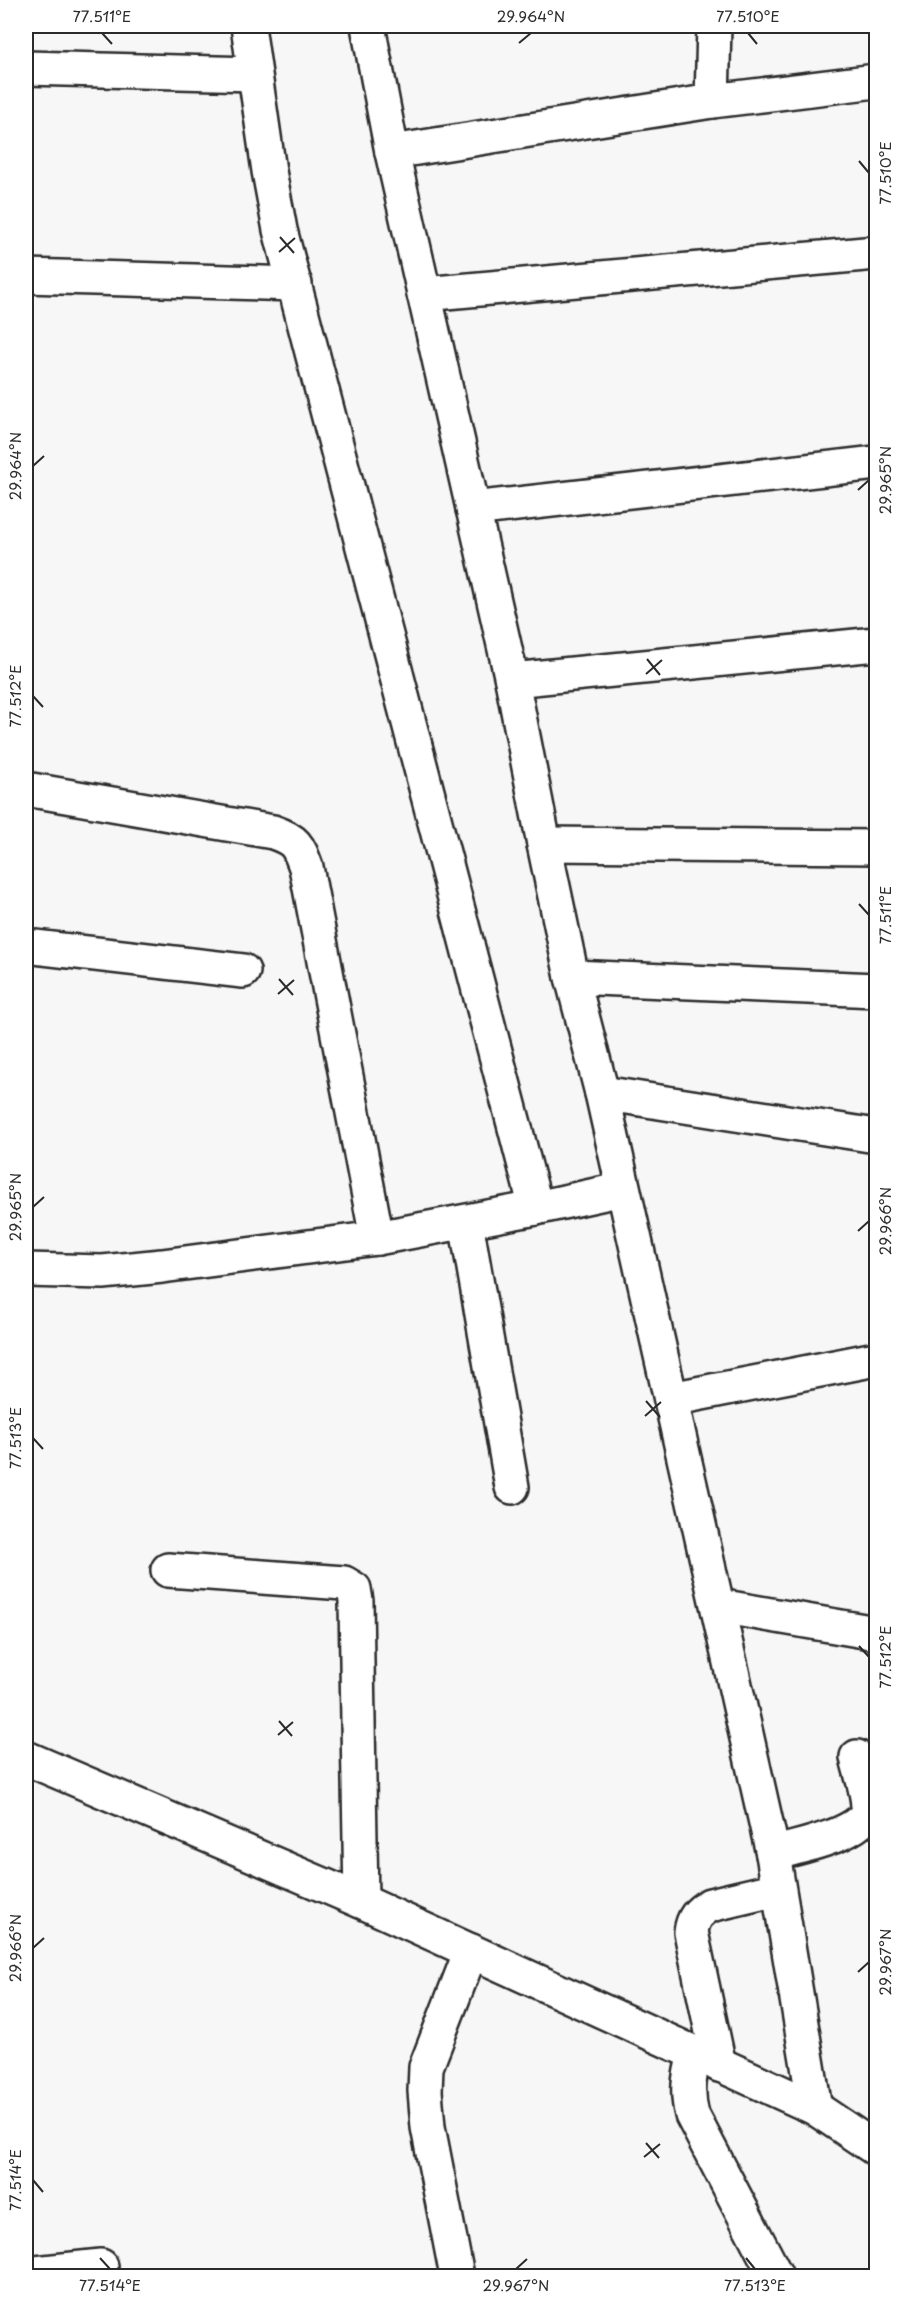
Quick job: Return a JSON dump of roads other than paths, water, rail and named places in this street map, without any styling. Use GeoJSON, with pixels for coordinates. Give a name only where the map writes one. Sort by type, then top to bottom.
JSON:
{"type":"FeatureCollection","features":[{"type":"Feature","properties":{"kind":"street"},"geometry":{"type":"LineString","coordinates":[[248,26],[280,230],[536,1208]]}},
{"type":"Feature","properties":{"kind":"street"},"geometry":{"type":"LineString","coordinates":[[368,26],[392,152],[512,680],[572,977],[602,1093],[773,1854],[815,2108]]}},
{"type":"Feature","properties":{"kind":"street"},"geometry":{"type":"LineString","coordinates":[[712,101],[714,26]]}},
{"type":"Feature","properties":{"kind":"street"},"geometry":{"type":"LineString","coordinates":[[26,68],[254,74]]}},
{"type":"Feature","properties":{"kind":"street"},"geometry":{"type":"LineString","coordinates":[[392,152],[712,101],[876,81]]}},
{"type":"Feature","properties":{"kind":"street"},"geometry":{"type":"LineString","coordinates":[[424,294],[876,253]]}},
{"type":"Feature","properties":{"kind":"street"},"geometry":{"type":"LineString","coordinates":[[26,276],[295,284]]}},
{"type":"Feature","properties":{"kind":"street"},"geometry":{"type":"LineString","coordinates":[[473,508],[876,464]]}},
{"type":"Feature","properties":{"kind":"street"},"geometry":{"type":"LineString","coordinates":[[512,680],[876,644]]}},
{"type":"Feature","properties":{"kind":"street"},"geometry":{"type":"LineString","coordinates":[[26,789],[273,832],[287,837],[298,846],[306,867],[377,1238]]}},
{"type":"Feature","properties":{"kind":"street"},"geometry":{"type":"LineString","coordinates":[[544,844],[876,848]]}},
{"type":"Feature","properties":{"kind":"street"},"geometry":{"type":"LineString","coordinates":[[26,946],[243,971]]}},
{"type":"Feature","properties":{"kind":"street"},"geometry":{"type":"LineString","coordinates":[[572,977],[876,990]]}},
{"type":"Feature","properties":{"kind":"street"},"geometry":{"type":"LineString","coordinates":[[602,1093],[876,1136]]}},
{"type":"Feature","properties":{"kind":"street"},"geometry":{"type":"LineString","coordinates":[[26,1270],[103,1272],[377,1238],[623,1189]]}},
{"type":"Feature","properties":{"kind":"street"},"geometry":{"type":"LineString","coordinates":[[466,1222],[512,1487]]}},
{"type":"Feature","properties":{"kind":"street"},"geometry":{"type":"LineString","coordinates":[[671,1399],[876,1359]]}},
{"type":"Feature","properties":{"kind":"street"},"geometry":{"type":"LineString","coordinates":[[168,1570],[344,1583],[354,1589],[361,1901]]}},
{"type":"Feature","properties":{"kind":"street"},"geometry":{"type":"LineString","coordinates":[[719,1606],[876,1633]]}},
{"type":"Feature","properties":{"kind":"street"},"geometry":{"type":"LineString","coordinates":[[773,1854],[844,1832],[866,1818],[868,1807],[856,1757]]}},
{"type":"Feature","properties":{"kind":"street"},"geometry":{"type":"LineString","coordinates":[[26,1758],[361,1901],[815,2108],[876,2149]]}},
{"type":"Feature","properties":{"kind":"street"},"geometry":{"type":"LineString","coordinates":[[776,2277],[692,2115],[687,2098],[688,2082],[707,2059],[691,1932],[693,1920],[700,1911],[710,1905],[778,1888]]}},
{"type":"Feature","properties":{"kind":"street"},"geometry":{"type":"LineString","coordinates":[[457,2277],[428,2127],[425,2079],[426,2067],[437,2034],[471,1951]]}},
{"type":"Feature","properties":{"kind":"street"},"geometry":{"type":"LineString","coordinates":[[26,2274],[101,2266]]}}]}
